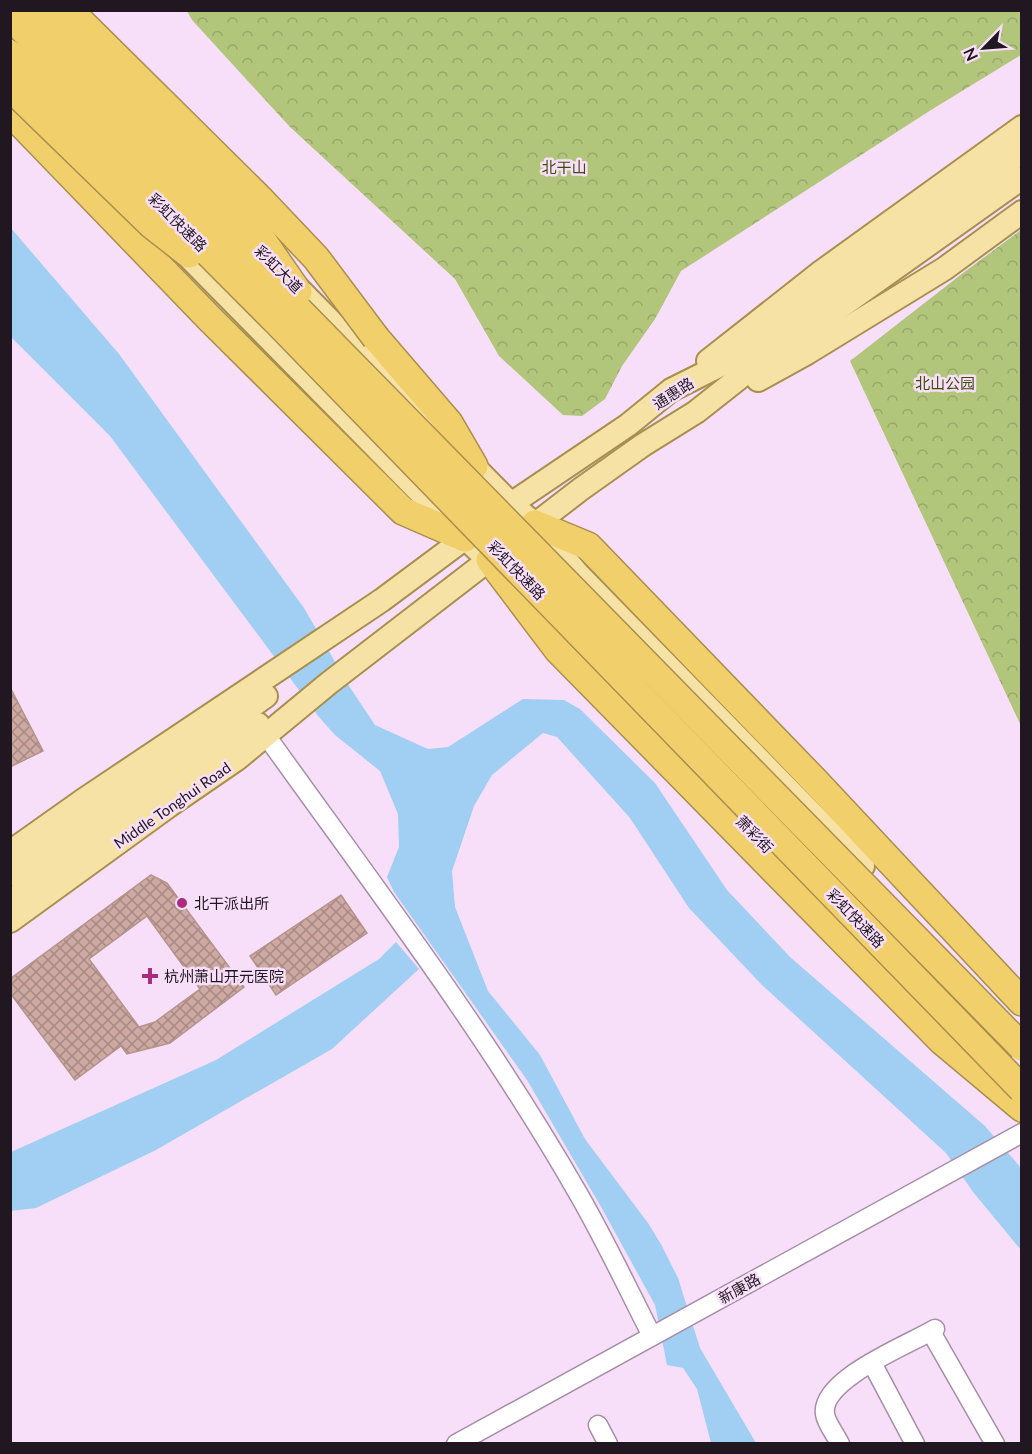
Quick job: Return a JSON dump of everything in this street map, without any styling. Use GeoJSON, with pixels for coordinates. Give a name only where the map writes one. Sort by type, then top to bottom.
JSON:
{"type":"FeatureCollection","features":[{"type":"Feature","properties":{"kind":"highway"},"geometry":{"type":"LineString","coordinates":[[38,10],[256,231],[341,354]]}},
{"type":"Feature","properties":{"kind":"highway"},"geometry":{"type":"LineString","coordinates":[[69,10],[260,198],[316,258],[376,338],[449,423],[474,466]]}},
{"type":"Feature","properties":{"kind":"highway","name":"彩虹快速路"},"geometry":{"type":"LineString","coordinates":[[10,16],[1022,1047]]}},
{"type":"Feature","properties":{"kind":"highway","name":"彩虹快速路"},"geometry":{"type":"LineString","coordinates":[[10,54],[276,321],[1022,1089]]}},
{"type":"Feature","properties":{"kind":"highway"},"geometry":{"type":"LineString","coordinates":[[10,87],[152,225],[276,321]]}},
{"type":"Feature","properties":{"kind":"highway"},"geometry":{"type":"LineString","coordinates":[[10,112],[210,319],[403,511],[465,538]]}},
{"type":"Feature","properties":{"kind":"highway"},"geometry":{"type":"LineString","coordinates":[[535,525],[588,546],[815,781],[1022,1002]]}},
{"type":"Feature","properties":{"kind":"highway"},"geometry":{"type":"LineString","coordinates":[[490,560],[558,650],[1021,1121]]}},
{"type":"Feature","properties":{"kind":"main road","name":"彩虹大道"},"geometry":{"type":"LineString","coordinates":[[25,10],[511,504],[535,525]]}},
{"type":"Feature","properties":{"kind":"main road"},"geometry":{"type":"LineString","coordinates":[[10,75],[465,538],[490,560]]}},
{"type":"Feature","properties":{"kind":"main road"},"geometry":{"type":"LineString","coordinates":[[671,390],[821,272],[1022,127]]}},
{"type":"Feature","properties":{"kind":"main road","name":"通惠路"},"geometry":{"type":"LineString","coordinates":[[305,653],[511,504],[628,425],[671,390],[741,355],[1022,152]]}},
{"type":"Feature","properties":{"kind":"main road","name":"通惠路"},"geometry":{"type":"LineString","coordinates":[[337,676],[643,445],[696,412],[748,371],[1022,178]]}},
{"type":"Feature","properties":{"kind":"main road"},"geometry":{"type":"LineString","coordinates":[[696,412],[807,353],[944,269],[1022,212]]}},
{"type":"Feature","properties":{"kind":"main road"},"geometry":{"type":"LineString","coordinates":[[535,525],[594,591],[1022,1028]]}},
{"type":"Feature","properties":{"kind":"main road","name":"萧彩街"},"geometry":{"type":"LineString","coordinates":[[490,560],[962,1048],[1021,1121]]}},
{"type":"Feature","properties":{"kind":"main road"},"geometry":{"type":"LineString","coordinates":[[10,852],[82,801],[305,653]]}},
{"type":"Feature","properties":{"kind":"main road"},"geometry":{"type":"LineString","coordinates":[[10,875],[266,696],[305,653]]}},
{"type":"Feature","properties":{"kind":"main road","name":"Middle Tonghui Road"},"geometry":{"type":"LineString","coordinates":[[10,921],[237,759],[337,676]]}},
{"type":"Feature","properties":{"kind":"main road","name":"Middle Tonghui Road"},"geometry":{"type":"LineString","coordinates":[[10,901],[282,707],[337,676]]}},
{"type":"Feature","properties":{"kind":"street"},"geometry":{"type":"LineString","coordinates":[[265,735],[429,963],[507,1080],[579,1195],[652,1336]]}},
{"type":"Feature","properties":{"kind":"street","name":"新康路"},"geometry":{"type":"LineString","coordinates":[[456,1443],[935,1180],[1021,1121]]}},
{"type":"Feature","properties":{"kind":"street"},"geometry":{"type":"LineString","coordinates":[[840,1443],[825,1414],[828,1398],[842,1382],[872,1363],[933,1331],[995,1443]]}},
{"type":"Feature","properties":{"kind":"street"},"geometry":{"type":"LineString","coordinates":[[872,1363],[915,1443]]}},
{"type":"Feature","properties":{"kind":"street"},"geometry":{"type":"LineString","coordinates":[[598,1425],[608,1443]]}},
{"type":"Feature","properties":{"kind":"green space","name":"北干山"},"geometry":{"type":"Polygon","coordinates":[[[187,11],[1021,11],[1021,55],[931,110],[681,271],[655,319],[622,366],[605,399],[582,416],[563,415],[499,356],[455,279],[290,127],[192,20],[187,11]]]}},
{"type":"Feature","properties":{"kind":"green space","name":"北山公园"},"geometry":{"type":"Polygon","coordinates":[[[1021,230],[1021,726],[850,361],[1021,230]]]}},
{"type":"Feature","properties":{"kind":"water"},"geometry":{"type":"Polygon","coordinates":[[[10,227],[119,354],[304,608],[349,686],[375,725],[428,749],[448,747],[523,699],[564,700],[580,709],[655,783],[727,890],[790,957],[985,1126],[1021,1168],[1021,1250],[973,1192],[946,1153],[761,984],[689,908],[630,818],[557,737],[543,733],[492,775],[474,806],[452,871],[455,907],[488,991],[540,1055],[585,1139],[648,1223],[662,1246],[678,1278],[700,1348],[756,1443],[711,1443],[697,1389],[683,1368],[667,1365],[655,1305],[600,1205],[527,1080],[394,892],[387,877],[399,847],[398,814],[380,771],[335,735],[319,717],[110,436],[11,337],[10,227]]]}},
{"type":"Feature","properties":{"kind":"water"},"geometry":{"type":"Polygon","coordinates":[[[396,942],[419,969],[332,1049],[156,1150],[36,1208],[11,1211],[11,1152],[216,1060],[379,959],[396,942]]]}},
{"type":"Feature","properties":{"kind":"building"},"geometry":{"type":"Polygon","coordinates":[[[10,687],[43,751],[10,767],[10,687]]]}},
{"type":"Feature","properties":{"kind":"building"},"geometry":{"type":"Polygon","coordinates":[[[151,875],[167,883],[244,987],[170,1043],[127,1054],[121,1046],[75,1080],[10,993],[10,979],[151,875]],[[147,916],[89,959],[139,1027],[155,1022],[200,989],[147,916]]]}},
{"type":"Feature","properties":{"kind":"building"},"geometry":{"type":"Polygon","coordinates":[[[341,895],[367,933],[276,995],[250,956],[341,895]]]}},
{"type":"Feature","properties":{"kind":"place","name":"北干派出所"},"geometry":{"type":"Point","coordinates":[182,903]}},
{"type":"Feature","properties":{"kind":"place","name":"杭州萧山开元医院"},"geometry":{"type":"Point","coordinates":[150,976]}}]}
